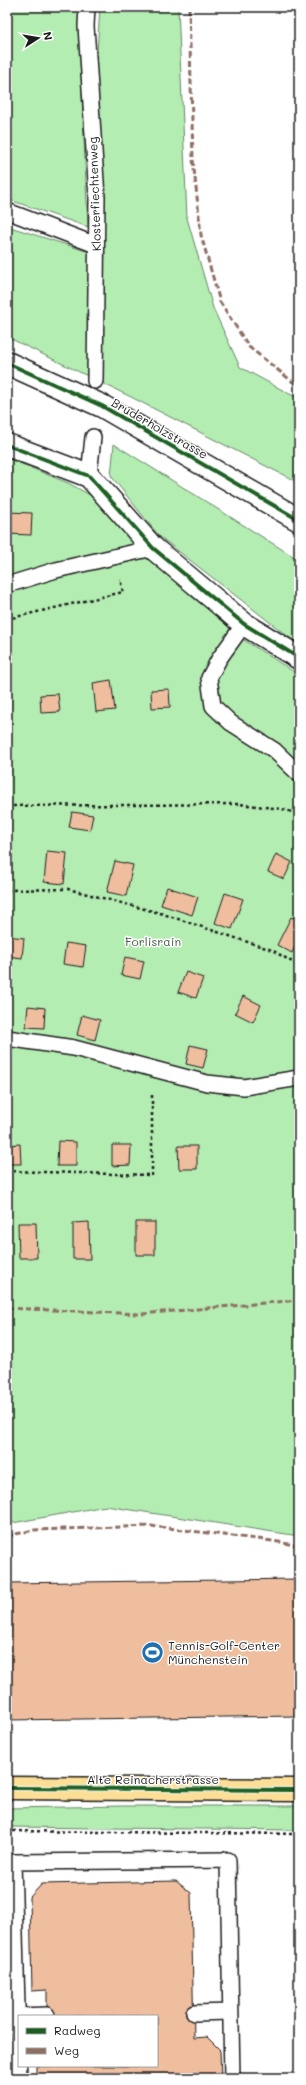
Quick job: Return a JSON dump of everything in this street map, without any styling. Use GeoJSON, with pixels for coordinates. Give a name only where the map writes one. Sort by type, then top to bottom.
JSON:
{"type":"FeatureCollection","features":[{"type":"Feature","properties":{"kind":"main road","name":"Alte Reinacherstrasse"},"geometry":{"type":"LineString","coordinates":[[7,1788],[299,1790]]}},
{"type":"Feature","properties":{"kind":"street","name":"Bruderholzstrasse"},"geometry":{"type":"LineString","coordinates":[[7,363],[102,406],[299,520]]}},
{"type":"Feature","properties":{"kind":"street"},"geometry":{"type":"LineString","coordinates":[[7,445],[89,476],[153,548],[244,624],[299,658]]}},
{"type":"Feature","properties":{"kind":"lane","name":"Klosterfiechtenweg"},"geometry":{"type":"LineString","coordinates":[[87,7],[86,26],[96,197],[95,381]]}},
{"type":"Feature","properties":{"kind":"lane"},"geometry":{"type":"LineString","coordinates":[[7,211],[96,245]]}},
{"type":"Feature","properties":{"kind":"lane"},"geometry":{"type":"LineString","coordinates":[[89,476],[93,437]]}},
{"type":"Feature","properties":{"kind":"lane"},"geometry":{"type":"LineString","coordinates":[[7,585],[56,570],[153,548]]}},
{"type":"Feature","properties":{"kind":"lane"},"geometry":{"type":"LineString","coordinates":[[244,624],[219,659],[209,678],[213,706],[231,723],[274,750],[299,774]]}},
{"type":"Feature","properties":{"kind":"lane"},"geometry":{"type":"LineString","coordinates":[[7,1038],[74,1048],[207,1083],[244,1088],[299,1078]]}},
{"type":"Feature","properties":{"kind":"lane"},"geometry":{"type":"LineString","coordinates":[[18,2078],[13,1862],[228,1860],[232,2078]]}},
{"type":"Feature","properties":{"kind":"lane"},"geometry":{"type":"LineString","coordinates":[[194,2012],[230,2012]]}},
{"type":"Feature","properties":{"kind":"path"},"geometry":{"type":"LineString","coordinates":[[7,619],[123,592],[115,557]]}},
{"type":"Feature","properties":{"kind":"path"},"geometry":{"type":"LineString","coordinates":[[7,806],[239,804],[282,809],[299,814]]}},
{"type":"Feature","properties":{"kind":"path"},"geometry":{"type":"LineString","coordinates":[[7,890],[68,889],[160,913],[272,950],[299,966]]}},
{"type":"Feature","properties":{"kind":"path"},"geometry":{"type":"LineString","coordinates":[[7,1171],[152,1175],[153,1070]]}},
{"type":"Feature","properties":{"kind":"path"},"geometry":{"type":"LineString","coordinates":[[7,1831],[299,1834]]}},
{"type":"Feature","properties":{"kind":"green space"},"geometry":{"type":"Polygon","coordinates":[[[7,7],[82,7],[80,52],[88,227],[7,199],[7,7]]]}},
{"type":"Feature","properties":{"kind":"green space"},"geometry":{"type":"Polygon","coordinates":[[[100,7],[178,7],[187,218],[213,308],[240,367],[299,399],[299,483],[131,397],[7,337],[7,226],[105,257],[96,69],[100,7]]]}},
{"type":"Feature","properties":{"kind":"green space"},"geometry":{"type":"Polygon","coordinates":[[[114,444],[299,560],[299,645],[159,536],[111,476],[114,444]]]}},
{"type":"Feature","properties":{"kind":"green space","name":"Forlisrain"},"geometry":{"type":"Polygon","coordinates":[[[7,458],[68,483],[101,501],[192,597],[216,615],[236,635],[299,675],[299,1536],[106,1506],[7,1524],[7,458]]]}},
{"type":"Feature","properties":{"kind":"green space"},"geometry":{"type":"Polygon","coordinates":[[[299,1806],[299,1830],[7,1827],[7,1808],[299,1806]]]}},
{"type":"Feature","properties":{"kind":"building"},"geometry":{"type":"Polygon","coordinates":[[[7,512],[32,513],[31,535],[7,534],[7,512]]]}},
{"type":"Feature","properties":{"kind":"building"},"geometry":{"type":"Polygon","coordinates":[[[111,680],[115,710],[96,712],[93,683],[111,680]]]}},
{"type":"Feature","properties":{"kind":"building"},"geometry":{"type":"Polygon","coordinates":[[[169,689],[170,707],[152,708],[151,690],[169,689]]]}},
{"type":"Feature","properties":{"kind":"building"},"geometry":{"type":"Polygon","coordinates":[[[58,694],[60,712],[41,713],[40,695],[58,694]]]}},
{"type":"Feature","properties":{"kind":"building"},"geometry":{"type":"Polygon","coordinates":[[[72,812],[93,815],[90,830],[69,827],[72,812]]]}},
{"type":"Feature","properties":{"kind":"building"},"geometry":{"type":"Polygon","coordinates":[[[47,851],[67,853],[64,884],[44,882],[47,851]]]}},
{"type":"Feature","properties":{"kind":"building"},"geometry":{"type":"Polygon","coordinates":[[[276,854],[292,862],[284,879],[268,872],[276,854]]]}},
{"type":"Feature","properties":{"kind":"building"},"geometry":{"type":"Polygon","coordinates":[[[115,861],[133,865],[126,896],[107,892],[115,861]]]}},
{"type":"Feature","properties":{"kind":"building"},"geometry":{"type":"Polygon","coordinates":[[[167,887],[198,897],[192,915],[161,905],[167,887]]]}},
{"type":"Feature","properties":{"kind":"building"},"geometry":{"type":"Polygon","coordinates":[[[225,893],[243,899],[232,929],[215,923],[225,893]]]}},
{"type":"Feature","properties":{"kind":"building"},"geometry":{"type":"Polygon","coordinates":[[[291,917],[299,920],[299,938],[292,953],[277,945],[291,917]]]}},
{"type":"Feature","properties":{"kind":"building"},"geometry":{"type":"Polygon","coordinates":[[[7,936],[24,938],[22,958],[7,956],[7,936]]]}},
{"type":"Feature","properties":{"kind":"building"},"geometry":{"type":"Polygon","coordinates":[[[66,943],[86,946],[83,967],[63,964],[66,943]]]}},
{"type":"Feature","properties":{"kind":"building"},"geometry":{"type":"Polygon","coordinates":[[[125,957],[144,961],[140,979],[121,975],[125,957]]]}},
{"type":"Feature","properties":{"kind":"building"},"geometry":{"type":"Polygon","coordinates":[[[186,972],[203,978],[196,998],[178,992],[186,972]]]}},
{"type":"Feature","properties":{"kind":"building"},"geometry":{"type":"Polygon","coordinates":[[[243,996],[261,1005],[253,1022],[235,1013],[243,996]]]}},
{"type":"Feature","properties":{"kind":"building"},"geometry":{"type":"Polygon","coordinates":[[[28,1006],[45,1008],[44,1028],[26,1027],[28,1006]]]}},
{"type":"Feature","properties":{"kind":"building"},"geometry":{"type":"Polygon","coordinates":[[[82,1015],[100,1020],[95,1040],[77,1035],[82,1015]]]}},
{"type":"Feature","properties":{"kind":"building"},"geometry":{"type":"Polygon","coordinates":[[[299,1035],[299,1045],[295,1042],[299,1035]]]}},
{"type":"Feature","properties":{"kind":"building"},"geometry":{"type":"Polygon","coordinates":[[[190,1045],[208,1049],[203,1068],[186,1064],[190,1045]]]}},
{"type":"Feature","properties":{"kind":"building"},"geometry":{"type":"Polygon","coordinates":[[[58,1141],[76,1142],[76,1166],[57,1166],[58,1141]]]}},
{"type":"Feature","properties":{"kind":"building"},"geometry":{"type":"Polygon","coordinates":[[[20,1144],[21,1164],[7,1164],[7,1145],[20,1144]]]}},
{"type":"Feature","properties":{"kind":"building"},"geometry":{"type":"Polygon","coordinates":[[[112,1145],[131,1145],[130,1165],[112,1166],[112,1145]]]}},
{"type":"Feature","properties":{"kind":"building"},"geometry":{"type":"Polygon","coordinates":[[[178,1146],[197,1146],[197,1169],[179,1169],[178,1146]]]}},
{"type":"Feature","properties":{"kind":"building"},"geometry":{"type":"Polygon","coordinates":[[[89,1222],[90,1259],[73,1259],[73,1223],[89,1222]]]}},
{"type":"Feature","properties":{"kind":"building"},"geometry":{"type":"Polygon","coordinates":[[[136,1222],[155,1222],[155,1255],[136,1255],[136,1222]]]}},
{"type":"Feature","properties":{"kind":"building"},"geometry":{"type":"Polygon","coordinates":[[[18,1223],[36,1223],[37,1258],[19,1258],[18,1223]]]}},
{"type":"Feature","properties":{"kind":"building","name":"Tennis-Golf-Center Münchenstein"},"geometry":{"type":"Polygon","coordinates":[[[299,1579],[299,1716],[7,1720],[7,1583],[299,1579]]]}},
{"type":"Feature","properties":{"kind":"building"},"geometry":{"type":"Polygon","coordinates":[[[176,1881],[191,1893],[194,2038],[207,2037],[220,2050],[221,2078],[36,2078],[36,2067],[158,2067],[158,2015],[47,2015],[47,1990],[32,1991],[30,1897],[42,1884],[176,1881]]]}},
{"type":"Feature","properties":{"kind":"marked path"},"geometry":{"type":"LineString","coordinates":[[189,7],[193,159],[201,235],[220,302],[249,347],[293,382],[299,385]]}},
{"type":"Feature","properties":{"kind":"marked path"},"geometry":{"type":"LineString","coordinates":[[7,1308],[141,1314],[299,1300]]}},
{"type":"Feature","properties":{"kind":"marked path"},"geometry":{"type":"LineString","coordinates":[[7,1536],[34,1530],[151,1526],[273,1541],[299,1546]]}},
{"type":"Feature","properties":{"kind":"cycle path"},"geometry":{"type":"LineString","coordinates":[[7,363],[102,406],[299,520]]}},
{"type":"Feature","properties":{"kind":"cycle path"},"geometry":{"type":"LineString","coordinates":[[7,445],[89,476],[153,548],[244,624],[299,658]]}},
{"type":"Feature","properties":{"kind":"cycle path"},"geometry":{"type":"LineString","coordinates":[[7,1788],[299,1790]]}},
{"type":"Feature","properties":{"kind":"place","name":"Tennis-Golf-Center Münchenstein"},"geometry":{"type":"Point","coordinates":[153,1652]}}]}
